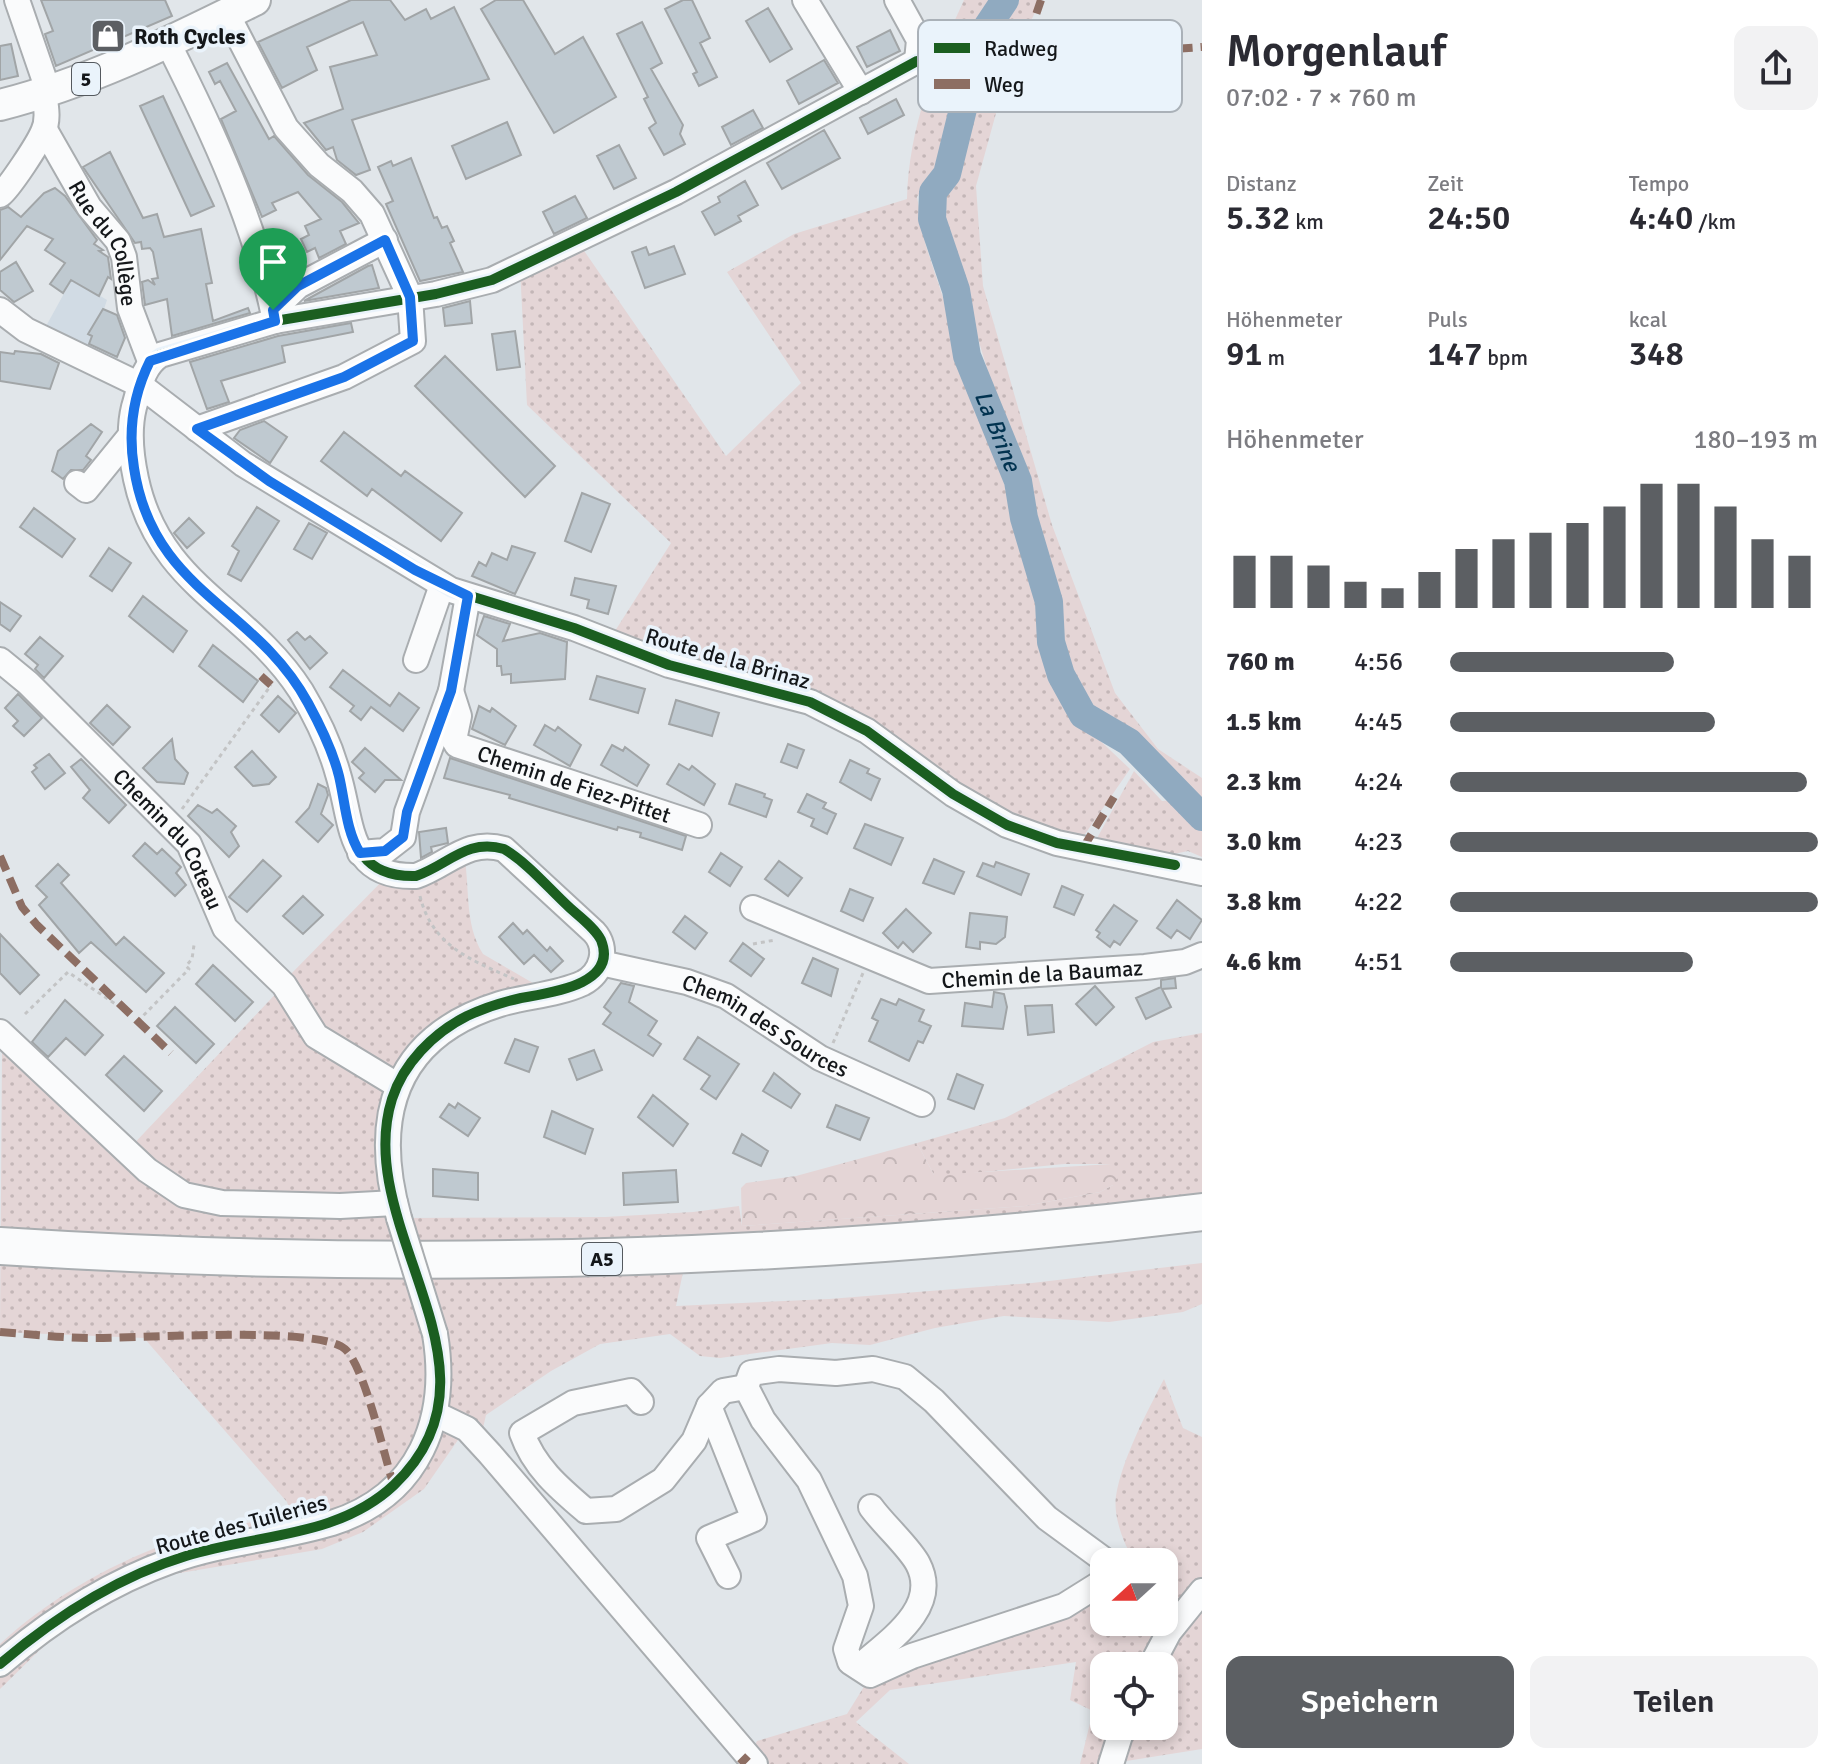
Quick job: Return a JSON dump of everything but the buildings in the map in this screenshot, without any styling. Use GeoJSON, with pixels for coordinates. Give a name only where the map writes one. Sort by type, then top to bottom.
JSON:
{"type":"FeatureCollection","features":[{"type":"Feature","properties":{"kind":"highway","name":"A5"},"geometry":{"type":"LineString","coordinates":[[0,1246],[279,1259],[486,1261],[695,1256],[954,1238],[1202,1212]]}},
{"type":"Feature","properties":{"kind":"highway","name":"A5"},"geometry":{"type":"LineString","coordinates":[[0,1269],[278,1282],[599,1282],[927,1264],[1202,1236]]}},
{"type":"Feature","properties":{"kind":"main road","name":"5"},"geometry":{"type":"LineString","coordinates":[[0,105],[46,93],[168,43],[255,0]]}},
{"type":"Feature","properties":{"kind":"street"},"geometry":{"type":"LineString","coordinates":[[0,195],[13,182],[45,130],[47,108],[46,93],[17,0]]}},
{"type":"Feature","properties":{"kind":"street"},"geometry":{"type":"LineString","coordinates":[[805,0],[861,92]]}},
{"type":"Feature","properties":{"kind":"street"},"geometry":{"type":"LineString","coordinates":[[897,0],[918,38]]}},
{"type":"Feature","properties":{"kind":"street"},"geometry":{"type":"LineString","coordinates":[[197,429],[344,377],[413,341],[410,297],[364,202],[319,165],[279,118],[227,14]]}},
{"type":"Feature","properties":{"kind":"street"},"geometry":{"type":"LineString","coordinates":[[168,43],[224,160],[274,316]]}},
{"type":"Feature","properties":{"kind":"street"},"geometry":{"type":"LineString","coordinates":[[397,1085],[422,1048],[453,1024],[502,1003],[585,982],[601,963],[600,937],[504,849],[488,845],[463,850],[416,876],[379,868],[360,853],[352,837],[338,772],[308,703],[270,650],[200,590],[168,556],[143,504],[130,436],[140,385],[150,361],[274,316],[410,297],[492,280],[676,192],[918,64]]}},
{"type":"Feature","properties":{"kind":"street","name":"Rue du Collège"},"geometry":{"type":"LineString","coordinates":[[45,130],[89,207],[118,241],[124,257],[130,308],[150,361]]}},
{"type":"Feature","properties":{"kind":"street"},"geometry":{"type":"LineString","coordinates":[[274,316],[298,286],[385,240]]}},
{"type":"Feature","properties":{"kind":"street","name":"Route de la Brinaz"},"geometry":{"type":"LineString","coordinates":[[1,314],[26,330],[140,385],[269,481],[442,585],[468,596],[574,628],[669,665],[810,702],[867,731],[953,794],[1007,825],[1057,843],[1202,873]]}},
{"type":"Feature","properties":{"kind":"street"},"geometry":{"type":"LineString","coordinates":[[77,483],[86,490],[130,436]]}},
{"type":"Feature","properties":{"kind":"street"},"geometry":{"type":"LineString","coordinates":[[416,660],[442,585]]}},
{"type":"Feature","properties":{"kind":"street","name":"Chemin de Fiez-Pittet"},"geometry":{"type":"LineString","coordinates":[[360,853],[385,851],[399,843],[451,691],[468,596]]}},
{"type":"Feature","properties":{"kind":"street","name":"Chemin du Coteau"},"geometry":{"type":"LineString","coordinates":[[0,660],[28,683],[195,852],[206,889],[225,928],[284,985],[316,1036],[397,1085]]}},
{"type":"Feature","properties":{"kind":"street","name":"Chemin de Fiez-Pittet"},"geometry":{"type":"LineString","coordinates":[[451,691],[459,716],[454,740],[457,745],[699,825]]}},
{"type":"Feature","properties":{"kind":"street","name":"Chemin de la Baumaz"},"geometry":{"type":"LineString","coordinates":[[753,908],[904,973],[941,982],[1145,967],[1185,962],[1202,955]]}},
{"type":"Feature","properties":{"kind":"street","name":"Chemin des Sources"},"geometry":{"type":"LineString","coordinates":[[601,963],[687,982],[726,996],[820,1058],[922,1104]]}},
{"type":"Feature","properties":{"kind":"street"},"geometry":{"type":"LineString","coordinates":[[0,1032],[147,1170],[184,1195],[222,1203],[397,1210]]}},
{"type":"Feature","properties":{"kind":"street","name":"Route des Tuileries"},"geometry":{"type":"LineString","coordinates":[[0,1664],[62,1617],[129,1578],[204,1550],[334,1522],[366,1506],[394,1486],[421,1454],[431,1435],[441,1381],[435,1334],[397,1210],[386,1138],[397,1085]]}},
{"type":"Feature","properties":{"kind":"street"},"geometry":{"type":"LineString","coordinates":[[1090,1550],[1047,1518],[934,1401],[905,1377],[873,1369],[836,1373],[779,1369],[751,1373],[746,1387],[763,1420],[809,1480],[855,1576],[861,1606],[846,1649],[850,1662],[870,1675],[912,1656],[1064,1606],[1090,1590]]}},
{"type":"Feature","properties":{"kind":"street"},"geometry":{"type":"LineString","coordinates":[[641,1402],[631,1391],[573,1403],[522,1433],[530,1453],[554,1483],[586,1511],[616,1509],[663,1480],[694,1441],[709,1406],[723,1391],[746,1387]]}},
{"type":"Feature","properties":{"kind":"street"},"geometry":{"type":"LineString","coordinates":[[709,1406],[754,1519],[709,1538],[728,1576]]}},
{"type":"Feature","properties":{"kind":"street"},"geometry":{"type":"LineString","coordinates":[[436,1414],[467,1429],[490,1454],[755,1764]]}},
{"type":"Feature","properties":{"kind":"street"},"geometry":{"type":"LineString","coordinates":[[859,1667],[910,1621],[924,1594],[918,1564],[871,1507]]}},
{"type":"Feature","properties":{"kind":"street"},"geometry":{"type":"LineString","coordinates":[[1178,1610],[1202,1591]]}},
{"type":"Feature","properties":{"kind":"street"},"geometry":{"type":"LineString","coordinates":[[1111,1764],[1119,1740]]}},
{"type":"Feature","properties":{"kind":"path"},"geometry":{"type":"LineString","coordinates":[[167,822],[190,799],[276,677]]}},
{"type":"Feature","properties":{"kind":"path"},"geometry":{"type":"LineString","coordinates":[[416,876],[426,917],[450,948],[468,960],[525,984]]}},
{"type":"Feature","properties":{"kind":"path"},"geometry":{"type":"LineString","coordinates":[[138,1021],[189,969],[186,966],[192,959],[194,945]]}},
{"type":"Feature","properties":{"kind":"path"},"geometry":{"type":"LineString","coordinates":[[833,1043],[869,958]]}},
{"type":"Feature","properties":{"kind":"path"},"geometry":{"type":"LineString","coordinates":[[25,1014],[68,972],[130,1014]]}},
{"type":"Feature","properties":{"kind":"shaded area"},"geometry":{"type":"Polygon","coordinates":[[[72,279],[107,300],[104,309],[132,322],[115,360],[45,328],[72,279]]]}},
{"type":"Feature","properties":{"kind":"green space"},"geometry":{"type":"Polygon","coordinates":[[[964,0],[1041,0],[1031,20],[955,20],[964,0]]]}},
{"type":"Feature","properties":{"kind":"green space"},"geometry":{"type":"Polygon","coordinates":[[[921,112],[996,112],[976,186],[983,286],[1052,525],[1115,693],[1158,749],[1202,778],[1202,808],[1132,736],[1082,707],[1061,666],[1054,639],[1056,600],[960,278],[944,243],[946,190],[922,189],[917,197],[926,246],[1046,611],[1046,651],[1071,713],[1130,769],[1083,837],[1018,819],[982,800],[830,699],[784,682],[667,654],[615,631],[671,543],[527,405],[520,268],[578,242],[726,456],[801,383],[727,272],[794,234],[907,199],[921,112]]]}},
{"type":"Feature","properties":{"kind":"green space"},"geometry":{"type":"Polygon","coordinates":[[[1134,771],[1162,801],[1175,800],[1202,826],[1202,857],[1188,851],[1174,854],[1096,840],[1134,771]]]}},
{"type":"Feature","properties":{"kind":"green space"},"geometry":{"type":"Polygon","coordinates":[[[463,850],[470,916],[483,954],[550,993],[485,1009],[397,1085],[399,1218],[605,1217],[739,1206],[742,1226],[1025,1206],[1100,1192],[1113,1185],[1111,1164],[1064,1164],[934,1175],[917,1143],[1005,1118],[1153,1042],[1202,1033],[1202,1197],[688,1248],[676,1306],[829,1299],[1032,1283],[1202,1263],[1202,1304],[1183,1312],[1109,1322],[1004,1316],[935,1328],[870,1345],[832,1343],[720,1358],[700,1356],[670,1334],[600,1344],[551,1371],[486,1415],[483,1428],[490,1454],[460,1437],[424,1489],[363,1532],[322,1549],[156,1577],[86,1613],[55,1635],[0,1689],[0,1644],[36,1614],[77,1587],[120,1563],[164,1545],[290,1511],[287,1502],[144,1338],[0,1332],[2,1051],[11,1043],[127,1151],[284,985],[289,976],[390,873],[463,850]]]}},
{"type":"Feature","properties":{"kind":"green space"},"geometry":{"type":"Polygon","coordinates":[[[917,1143],[934,1175],[1111,1164],[1119,1175],[1113,1185],[1100,1192],[1025,1206],[742,1226],[741,1188],[746,1183],[796,1176],[917,1143]]]}},
{"type":"Feature","properties":{"kind":"green space"},"geometry":{"type":"Polygon","coordinates":[[[1164,1379],[1183,1428],[1202,1437],[1202,1577],[1179,1604],[1178,1548],[1128,1548],[1116,1513],[1119,1482],[1143,1421],[1164,1379]]]}},
{"type":"Feature","properties":{"kind":"green space"},"geometry":{"type":"Polygon","coordinates":[[[1090,1589],[1090,1636],[1152,1636],[1146,1652],[1090,1652],[1090,1710],[1070,1700],[1076,1662],[890,1690],[856,1722],[909,1764],[758,1764],[750,1755],[757,1741],[847,1714],[870,1677],[1090,1589]]]}},
{"type":"Feature","properties":{"kind":"green space"},"geometry":{"type":"Polygon","coordinates":[[[1202,1601],[1202,1749],[1120,1762],[1127,1740],[1178,1740],[1178,1652],[1165,1652],[1202,1601]]]}},
{"type":"Feature","properties":{"kind":"green space"},"geometry":{"type":"Polygon","coordinates":[[[1090,1723],[1090,1740],[1116,1740],[1108,1764],[1080,1764],[1090,1723]]]}},
{"type":"Feature","properties":{"kind":"waterway","name":"La Brine"},"geometry":{"type":"LineString","coordinates":[[992,20],[1005,0]]}},
{"type":"Feature","properties":{"kind":"waterway","name":"La Brine"},"geometry":{"type":"LineString","coordinates":[[962,112],[947,174],[933,192],[932,219],[956,290],[967,356],[1018,481],[1024,518],[1049,602],[1051,642],[1061,675],[1083,715],[1129,742],[1202,817]]}},
{"type":"Feature","properties":{"kind":"marked path"},"geometry":{"type":"LineString","coordinates":[[1034,20],[1041,0]]}},
{"type":"Feature","properties":{"kind":"marked path"},"geometry":{"type":"LineString","coordinates":[[1182,48],[1202,47]]}},
{"type":"Feature","properties":{"kind":"marked path"},"geometry":{"type":"LineString","coordinates":[[261,676],[271,685]]}},
{"type":"Feature","properties":{"kind":"marked path"},"geometry":{"type":"LineString","coordinates":[[1083,848],[1114,797]]}},
{"type":"Feature","properties":{"kind":"marked path"},"geometry":{"type":"LineString","coordinates":[[0,856],[22,907],[37,925],[171,1053]]}},
{"type":"Feature","properties":{"kind":"marked path"},"geometry":{"type":"LineString","coordinates":[[0,1332],[91,1338],[265,1335],[328,1342],[345,1349],[360,1374],[394,1486]]}},
{"type":"Feature","properties":{"kind":"marked path"},"geometry":{"type":"LineString","coordinates":[[740,1764],[748,1756]]}},
{"type":"Feature","properties":{"kind":"cycle path"},"geometry":{"type":"LineString","coordinates":[[0,1664],[64,1615],[135,1575],[212,1549],[322,1525],[372,1502],[394,1485],[428,1440],[440,1394],[437,1346],[392,1198],[385,1148],[392,1099],[397,1086],[421,1051],[454,1023],[494,1006],[578,984],[591,977],[600,967],[604,955],[601,940],[591,927],[530,869],[504,849],[479,847],[468,850],[416,876],[393,874],[376,868],[365,857],[356,844],[331,752],[301,691],[256,638],[184,571],[164,546],[147,516],[136,479],[131,434],[134,407],[149,365],[160,355],[275,321],[436,294],[492,280],[676,192],[918,61]]}},
{"type":"Feature","properties":{"kind":"cycle path"},"geometry":{"type":"LineString","coordinates":[[269,481],[451,590],[574,628],[669,665],[810,702],[867,731],[953,794],[1007,825],[1057,843],[1175,865]]}},
{"type":"Feature","properties":{"kind":"place","name":"Roth Cycles"},"geometry":{"type":"Point","coordinates":[108,36]}},
{"type":"Feature","properties":{"kind":"route"},"geometry":{"type":"LineString","coordinates":[[385,240],[410,297],[413,341],[344,377],[197,429],[269,481],[433,581],[468,596],[451,691],[407,812],[403,837],[393,848],[385,851],[360,853],[352,837],[338,772],[308,703],[270,650],[188,579],[168,556],[150,525],[135,475],[131,427],[142,377],[150,361],[160,355],[230,337],[275,321],[273,310],[298,286],[385,240]]}}]}
